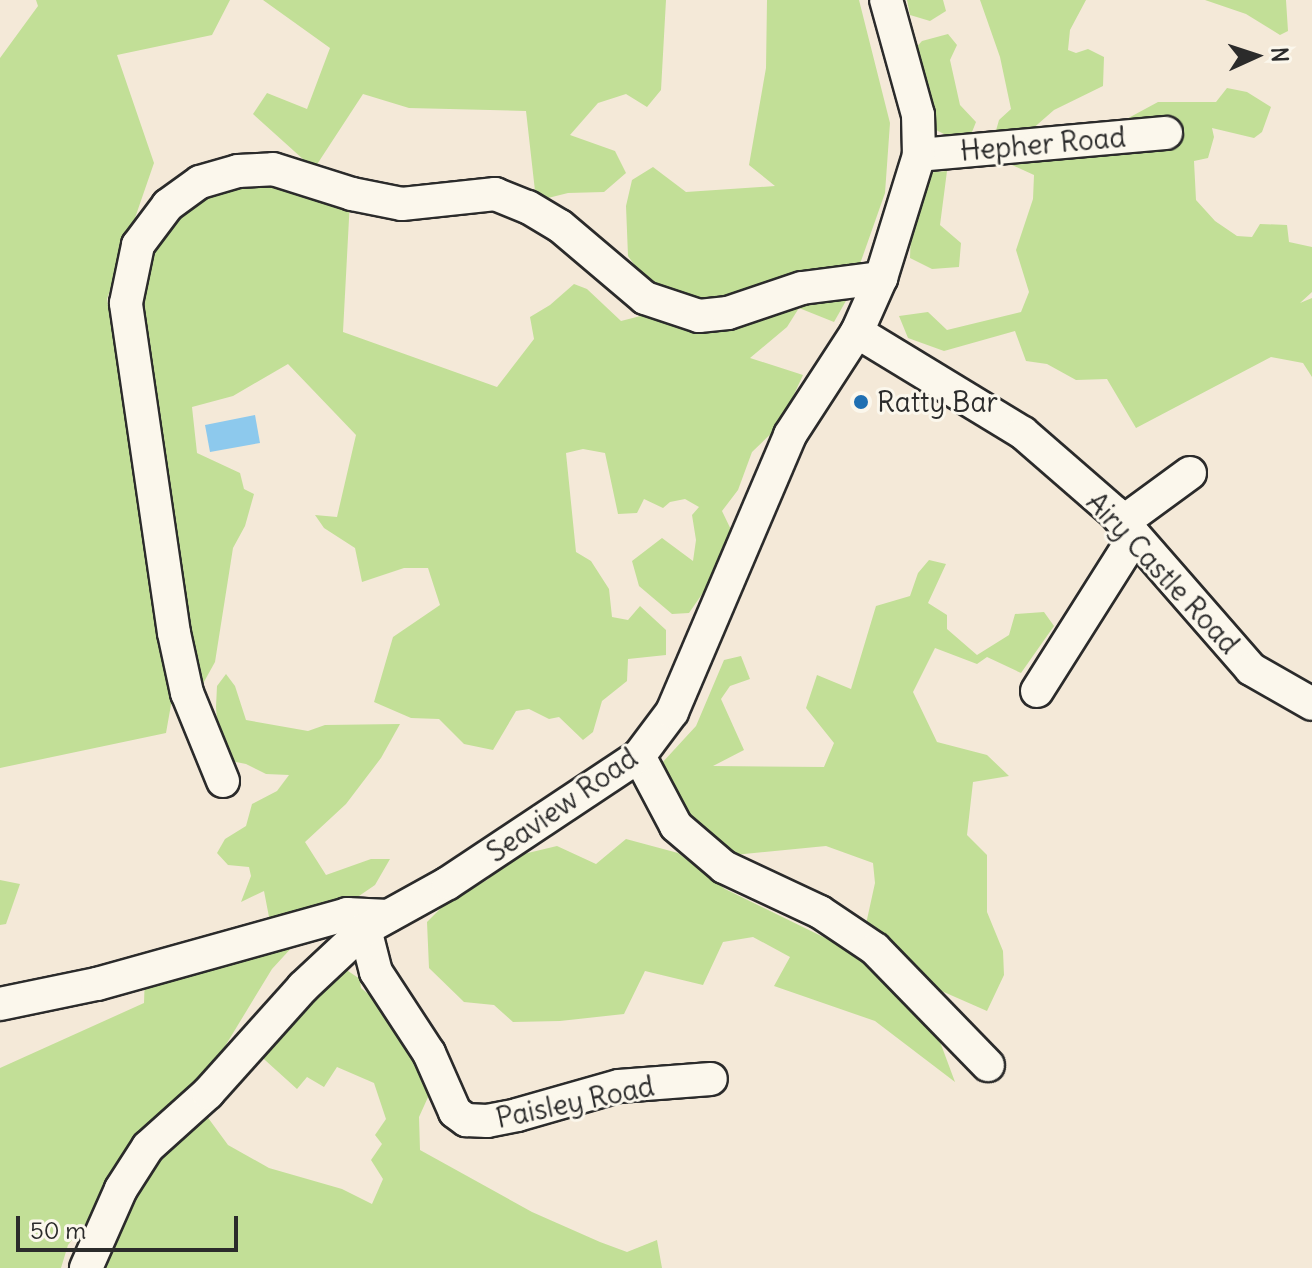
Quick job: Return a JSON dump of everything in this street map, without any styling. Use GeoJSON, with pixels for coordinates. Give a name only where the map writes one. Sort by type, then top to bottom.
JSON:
{"type":"FeatureCollection","features":[{"type":"Feature","properties":{"kind":"street","name":"Seaview Road"},"geometry":{"type":"LineString","coordinates":[[86,1268],[121,1189],[148,1147],[208,1093],[303,987],[376,923],[448,883],[639,756],[672,712],[790,435],[857,332],[881,278],[919,155],[918,115],[886,0]]}},
{"type":"Feature","properties":{"kind":"street","name":"Hepher Road"},"geometry":{"type":"LineString","coordinates":[[919,155],[1166,133]]}},
{"type":"Feature","properties":{"kind":"street"},"geometry":{"type":"LineString","coordinates":[[223,781],[187,693],[174,633],[126,303],[138,245],[168,205],[200,182],[238,171],[273,169],[352,194],[402,204],[495,194],[528,207],[560,226],[645,298],[699,316],[728,313],[802,288],[881,278]]}},
{"type":"Feature","properties":{"kind":"street","name":"Airy Castle Road"},"geometry":{"type":"LineString","coordinates":[[857,332],[1023,433],[1129,529],[1251,669],[1312,704]]}},
{"type":"Feature","properties":{"kind":"street"},"geometry":{"type":"LineString","coordinates":[[1037,691],[1129,529],[1190,473]]}},
{"type":"Feature","properties":{"kind":"street"},"geometry":{"type":"LineString","coordinates":[[639,756],[676,826],[724,867],[820,912],[875,949],[988,1065]]}},
{"type":"Feature","properties":{"kind":"street"},"geometry":{"type":"LineString","coordinates":[[0,1004],[97,984],[347,914],[376,923]]}},
{"type":"Feature","properties":{"kind":"street","name":"Paisley Road"},"geometry":{"type":"LineString","coordinates":[[376,923],[376,972],[429,1053],[455,1112],[466,1120],[487,1121],[517,1115],[619,1086],[711,1079]]}},
{"type":"Feature","properties":{"kind":"green space"},"geometry":{"type":"Polygon","coordinates":[[[36,0],[230,0],[212,35],[117,55],[154,163],[107,299],[172,699],[166,733],[0,768],[0,58],[38,6],[36,0]]]}},
{"type":"Feature","properties":{"kind":"green space"},"geometry":{"type":"Polygon","coordinates":[[[263,0],[666,0],[661,90],[647,107],[626,94],[598,103],[570,135],[615,151],[626,173],[604,192],[568,193],[548,198],[546,207],[535,191],[526,111],[409,108],[363,94],[314,169],[253,114],[267,93],[307,109],[330,48],[263,0]]]}},
{"type":"Feature","properties":{"kind":"green space"},"geometry":{"type":"Polygon","coordinates":[[[767,0],[859,0],[890,123],[885,193],[860,264],[705,305],[652,289],[628,256],[626,206],[632,180],[653,167],[686,192],[775,186],[749,165],[766,68],[767,0]]]}},
{"type":"Feature","properties":{"kind":"green space"},"geometry":{"type":"Polygon","coordinates":[[[907,0],[943,0],[946,11],[930,21],[910,15],[907,0]]]}},
{"type":"Feature","properties":{"kind":"green space"},"geometry":{"type":"Polygon","coordinates":[[[980,0],[1086,0],[1070,30],[1068,50],[1076,53],[1088,49],[1104,57],[1103,86],[1054,110],[1007,151],[993,141],[999,120],[1011,109],[1000,57],[980,0]]]}},
{"type":"Feature","properties":{"kind":"green space"},"geometry":{"type":"Polygon","coordinates":[[[1205,0],[1286,0],[1288,31],[1280,35],[1246,14],[1205,0]]]}},
{"type":"Feature","properties":{"kind":"green space"},"geometry":{"type":"Polygon","coordinates":[[[948,34],[957,45],[950,60],[960,105],[976,122],[970,137],[944,134],[930,127],[912,52],[922,41],[948,34]]]}},
{"type":"Feature","properties":{"kind":"green space"},"geometry":{"type":"Polygon","coordinates":[[[1227,88],[1247,92],[1271,107],[1262,132],[1254,138],[1212,128],[1214,137],[1208,158],[1194,161],[1196,200],[1215,221],[1237,236],[1252,237],[1260,224],[1287,225],[1289,242],[1312,247],[1312,292],[1300,303],[1312,298],[1312,377],[1303,363],[1271,357],[1136,428],[1107,379],[1076,380],[1047,364],[1026,361],[1015,331],[944,351],[908,338],[899,316],[928,312],[947,330],[1021,312],[1029,292],[1016,250],[1033,199],[1034,175],[1012,165],[1166,141],[1121,122],[1158,102],[1216,102],[1227,88]]]}},
{"type":"Feature","properties":{"kind":"green space"},"geometry":{"type":"Polygon","coordinates":[[[947,171],[940,225],[961,243],[959,267],[932,269],[910,258],[911,230],[925,173],[947,171]]]}},
{"type":"Feature","properties":{"kind":"green space"},"geometry":{"type":"Polygon","coordinates":[[[270,178],[350,200],[343,332],[497,387],[534,339],[530,317],[550,305],[574,284],[587,289],[621,321],[664,310],[851,292],[834,322],[799,308],[787,327],[750,358],[803,375],[780,425],[752,452],[738,490],[722,511],[734,536],[718,571],[689,613],[672,614],[639,586],[632,561],[662,538],[693,561],[696,540],[692,515],[699,507],[685,499],[670,502],[663,508],[644,499],[637,513],[618,514],[605,453],[583,449],[566,453],[576,552],[591,561],[609,589],[612,617],[628,620],[640,606],[666,630],[666,655],[628,659],[627,681],[602,701],[593,732],[583,740],[559,717],[549,719],[529,709],[516,711],[493,750],[464,744],[439,719],[411,718],[374,702],[393,637],[440,605],[428,568],[404,568],[362,582],[355,548],[324,528],[315,515],[337,517],[356,435],[288,364],[233,396],[192,407],[197,453],[240,473],[244,489],[254,494],[245,526],[233,548],[215,662],[195,698],[132,306],[148,249],[175,210],[207,193],[270,178]]]}},
{"type":"Feature","properties":{"kind":"green space"},"geometry":{"type":"Polygon","coordinates":[[[929,560],[946,564],[928,603],[947,615],[947,629],[977,655],[1009,635],[1015,614],[1044,612],[1054,626],[1021,673],[987,657],[977,664],[935,648],[913,692],[937,742],[987,755],[1009,776],[973,782],[967,835],[987,855],[987,912],[1003,951],[1004,975],[987,1011],[921,982],[900,952],[866,924],[875,883],[873,863],[826,846],[724,856],[650,776],[696,726],[724,660],[741,656],[750,679],[730,686],[721,699],[744,750],[713,766],[824,767],[834,743],[806,708],[817,675],[851,689],[876,606],[910,596],[918,573],[929,560]]]}},
{"type":"Feature","properties":{"kind":"green space"},"geometry":{"type":"Polygon","coordinates":[[[226,674],[235,686],[246,720],[308,731],[325,725],[400,724],[381,758],[346,804],[305,842],[326,875],[371,859],[390,859],[375,885],[305,933],[272,969],[213,1066],[68,1245],[61,1268],[0,1268],[0,1068],[144,1003],[145,973],[197,961],[269,917],[264,891],[241,902],[251,876],[249,867],[228,865],[217,853],[225,839],[246,826],[252,804],[277,791],[289,775],[266,774],[246,764],[231,761],[218,734],[216,707],[217,686],[226,674]]]}},
{"type":"Feature","properties":{"kind":"green space"},"geometry":{"type":"Polygon","coordinates":[[[626,839],[678,853],[725,889],[862,956],[891,977],[939,1039],[955,1082],[875,1021],[774,986],[790,957],[753,937],[723,942],[703,985],[645,971],[624,1014],[560,1021],[513,1022],[494,1005],[464,1002],[429,968],[427,922],[447,902],[487,880],[511,857],[557,846],[596,864],[626,839]]]}},
{"type":"Feature","properties":{"kind":"green space"},"geometry":{"type":"Polygon","coordinates":[[[0,880],[20,884],[6,924],[0,925],[0,880]]]}},
{"type":"Feature","properties":{"kind":"green space"},"geometry":{"type":"Polygon","coordinates":[[[339,965],[360,979],[361,988],[388,1010],[405,1034],[429,1095],[419,1117],[420,1150],[532,1212],[600,1242],[627,1252],[657,1240],[662,1268],[101,1268],[148,1164],[206,1115],[228,1145],[269,1168],[342,1189],[372,1204],[383,1179],[371,1160],[382,1144],[375,1135],[386,1119],[374,1083],[337,1067],[324,1087],[307,1077],[297,1089],[255,1051],[339,965]]]}},
{"type":"Feature","properties":{"kind":"water"},"geometry":{"type":"Polygon","coordinates":[[[255,415],[260,443],[210,452],[205,425],[255,415]]]}},
{"type":"Feature","properties":{"kind":"place","name":"Ratty Bar"},"geometry":{"type":"Point","coordinates":[861,402]}}]}
